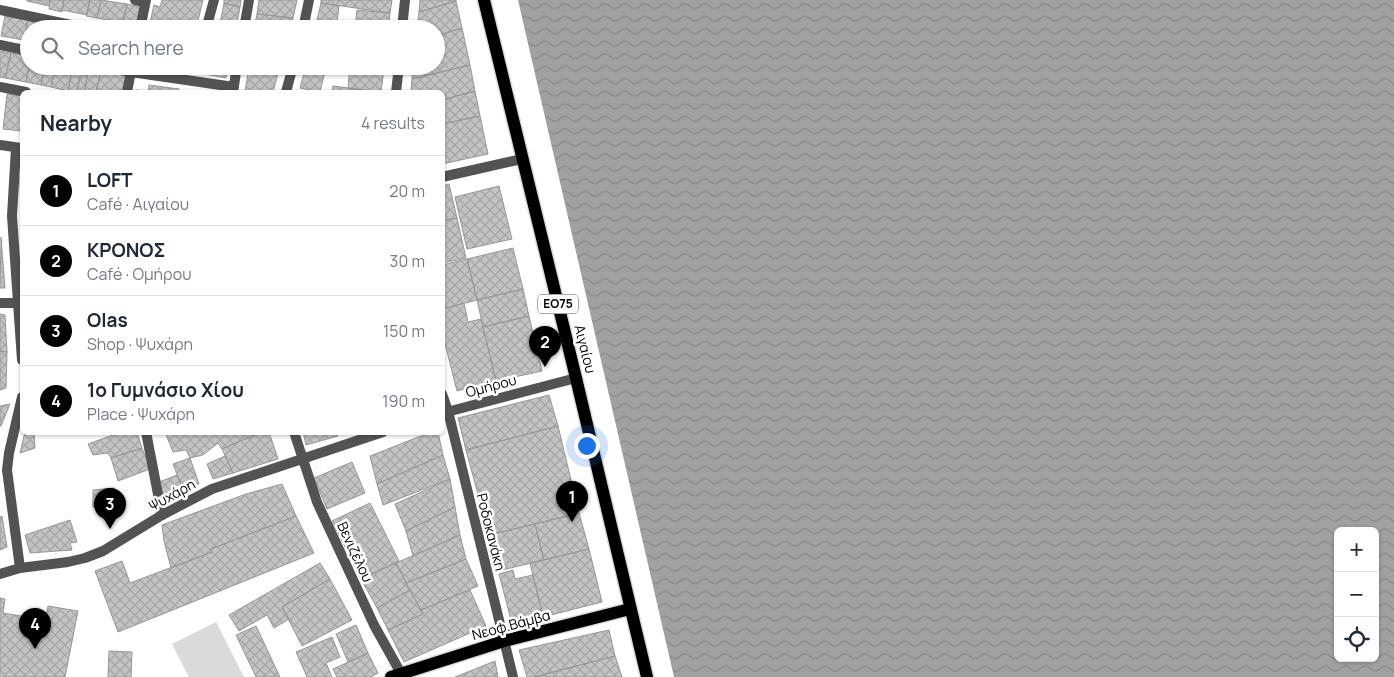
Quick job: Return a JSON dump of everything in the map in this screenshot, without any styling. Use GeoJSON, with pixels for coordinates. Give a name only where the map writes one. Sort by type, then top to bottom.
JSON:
{"type":"FeatureCollection","features":[{"type":"Feature","properties":{"kind":"main road","name":"Αιγαίου"},"geometry":{"type":"LineString","coordinates":[[484,0],[647,677]]}},
{"type":"Feature","properties":{"kind":"main road","name":"Νεοφ.Βάμβα"},"geometry":{"type":"LineString","coordinates":[[398,676],[504,641],[630,609]]}},
{"type":"Feature","properties":{"kind":"street"},"geometry":{"type":"LineString","coordinates":[[208,20],[214,0]]}},
{"type":"Feature","properties":{"kind":"street"},"geometry":{"type":"LineString","coordinates":[[246,20],[249,0]]}},
{"type":"Feature","properties":{"kind":"street"},"geometry":{"type":"LineString","coordinates":[[305,20],[309,0]]}},
{"type":"Feature","properties":{"kind":"street"},"geometry":{"type":"LineString","coordinates":[[403,20],[404,0]]}},
{"type":"Feature","properties":{"kind":"street"},"geometry":{"type":"LineString","coordinates":[[141,20],[142,1]]}},
{"type":"Feature","properties":{"kind":"street"},"geometry":{"type":"LineString","coordinates":[[0,10],[47,20]]}},
{"type":"Feature","properties":{"kind":"street"},"geometry":{"type":"LineString","coordinates":[[0,45],[20,49]]}},
{"type":"Feature","properties":{"kind":"street"},"geometry":{"type":"LineString","coordinates":[[127,90],[131,75]]}},
{"type":"Feature","properties":{"kind":"street"},"geometry":{"type":"LineString","coordinates":[[161,75],[234,90],[236,75]]}},
{"type":"Feature","properties":{"kind":"street"},"geometry":{"type":"LineString","coordinates":[[287,90],[291,75]]}},
{"type":"Feature","properties":{"kind":"street"},"geometry":{"type":"LineString","coordinates":[[396,90],[398,75]]}},
{"type":"Feature","properties":{"kind":"street"},"geometry":{"type":"LineString","coordinates":[[0,87],[20,91]]}},
{"type":"Feature","properties":{"kind":"street"},"geometry":{"type":"LineString","coordinates":[[0,145],[19,148],[12,216],[20,303],[0,303]]}},
{"type":"Feature","properties":{"kind":"street"},"geometry":{"type":"LineString","coordinates":[[445,176],[522,159]]}},
{"type":"Feature","properties":{"kind":"street","name":"Ομήρου"},"geometry":{"type":"LineString","coordinates":[[445,412],[576,378]]}},
{"type":"Feature","properties":{"kind":"street"},"geometry":{"type":"LineString","coordinates":[[20,406],[7,470],[20,568]]}},
{"type":"Feature","properties":{"kind":"street","name":"Ροδοκανάκη"},"geometry":{"type":"LineString","coordinates":[[445,412],[513,677]]}},
{"type":"Feature","properties":{"kind":"street"},"geometry":{"type":"LineString","coordinates":[[147,435],[162,515]]}},
{"type":"Feature","properties":{"kind":"street","name":"Βενιζέλου"},"geometry":{"type":"LineString","coordinates":[[295,435],[317,502],[398,676]]}},
{"type":"Feature","properties":{"kind":"street"},"geometry":{"type":"LineString","coordinates":[[303,459],[374,435]]}},
{"type":"Feature","properties":{"kind":"street","name":"Ψυχάρη"},"geometry":{"type":"LineString","coordinates":[[0,574],[20,568],[85,558],[114,545],[162,515],[212,489],[303,459]]}},
{"type":"Feature","properties":{"kind":"shaded area"},"geometry":{"type":"Polygon","coordinates":[[[216,622],[244,677],[189,677],[172,644],[216,622]]]}},
{"type":"Feature","properties":{"kind":"water"},"geometry":{"type":"Polygon","coordinates":[[[518,0],[1394,0],[1394,677],[674,677],[518,0]]]}},
{"type":"Feature","properties":{"kind":"building"},"geometry":{"type":"Polygon","coordinates":[[[27,0],[50,0],[49,6],[27,0]]]}},
{"type":"Feature","properties":{"kind":"building"},"geometry":{"type":"Polygon","coordinates":[[[50,0],[64,0],[62,12],[49,9],[50,0]]]}},
{"type":"Feature","properties":{"kind":"building"},"geometry":{"type":"Polygon","coordinates":[[[64,0],[90,0],[87,15],[62,10],[64,0]]]}},
{"type":"Feature","properties":{"kind":"building"},"geometry":{"type":"Polygon","coordinates":[[[90,0],[101,0],[97,18],[86,16],[90,0]]]}},
{"type":"Feature","properties":{"kind":"building"},"geometry":{"type":"Polygon","coordinates":[[[101,0],[127,4],[124,20],[97,18],[101,0]]]}},
{"type":"Feature","properties":{"kind":"building"},"geometry":{"type":"Polygon","coordinates":[[[162,0],[203,0],[198,20],[151,20],[154,5],[160,7],[162,0]]]}},
{"type":"Feature","properties":{"kind":"building"},"geometry":{"type":"Polygon","coordinates":[[[224,0],[241,0],[240,7],[224,3],[224,0]]]}},
{"type":"Feature","properties":{"kind":"building"},"geometry":{"type":"Polygon","coordinates":[[[259,0],[297,0],[293,18],[257,14],[259,0]]]}},
{"type":"Feature","properties":{"kind":"building"},"geometry":{"type":"Polygon","coordinates":[[[321,0],[392,0],[390,13],[321,3],[321,0]]]}},
{"type":"Feature","properties":{"kind":"building"},"geometry":{"type":"Polygon","coordinates":[[[420,0],[456,0],[456,1],[419,12],[420,0]]]}},
{"type":"Feature","properties":{"kind":"building"},"geometry":{"type":"Polygon","coordinates":[[[456,1],[462,28],[445,33],[445,20],[418,20],[419,12],[456,1]]]}},
{"type":"Feature","properties":{"kind":"building"},"geometry":{"type":"Polygon","coordinates":[[[224,3],[240,7],[238,20],[221,20],[224,3]]]}},
{"type":"Feature","properties":{"kind":"building"},"geometry":{"type":"Polygon","coordinates":[[[321,3],[339,6],[337,20],[317,20],[321,3]]]}},
{"type":"Feature","properties":{"kind":"building"},"geometry":{"type":"Polygon","coordinates":[[[127,4],[141,7],[138,20],[123,20],[127,4]]]}},
{"type":"Feature","properties":{"kind":"building"},"geometry":{"type":"Polygon","coordinates":[[[357,10],[390,13],[389,20],[356,20],[357,10]]]}},
{"type":"Feature","properties":{"kind":"building"},"geometry":{"type":"Polygon","coordinates":[[[257,14],[293,18],[292,20],[256,20],[257,14]]]}},
{"type":"Feature","properties":{"kind":"building"},"geometry":{"type":"Polygon","coordinates":[[[5,16],[28,20],[20,20],[20,39],[1,36],[5,16]]]}},
{"type":"Feature","properties":{"kind":"building"},"geometry":{"type":"Polygon","coordinates":[[[462,28],[470,65],[445,71],[445,33],[462,28]]]}},
{"type":"Feature","properties":{"kind":"building"},"geometry":{"type":"Polygon","coordinates":[[[0,51],[11,53],[5,78],[0,77],[0,51]]]}},
{"type":"Feature","properties":{"kind":"building"},"geometry":{"type":"Polygon","coordinates":[[[11,53],[20,54],[20,75],[27,75],[26,82],[5,78],[11,53]]]}},
{"type":"Feature","properties":{"kind":"building"},"geometry":{"type":"Polygon","coordinates":[[[470,65],[475,91],[445,99],[445,90],[411,90],[412,79],[429,75],[445,75],[445,71],[470,65]]]}},
{"type":"Feature","properties":{"kind":"building"},"geometry":{"type":"Polygon","coordinates":[[[27,75],[43,75],[41,85],[26,82],[27,75]]]}},
{"type":"Feature","properties":{"kind":"building"},"geometry":{"type":"Polygon","coordinates":[[[43,75],[54,75],[51,87],[41,85],[43,75]]]}},
{"type":"Feature","properties":{"kind":"building"},"geometry":{"type":"Polygon","coordinates":[[[54,75],[71,75],[68,90],[51,87],[54,75]]]}},
{"type":"Feature","properties":{"kind":"building"},"geometry":{"type":"Polygon","coordinates":[[[71,75],[80,75],[77,90],[68,90],[71,75]]]}},
{"type":"Feature","properties":{"kind":"building"},"geometry":{"type":"Polygon","coordinates":[[[80,75],[88,75],[84,90],[77,90],[80,75]]]}},
{"type":"Feature","properties":{"kind":"building"},"geometry":{"type":"Polygon","coordinates":[[[88,75],[100,75],[96,90],[84,90],[88,75]]]}},
{"type":"Feature","properties":{"kind":"building"},"geometry":{"type":"Polygon","coordinates":[[[100,75],[127,76],[124,90],[96,90],[100,75]]]}},
{"type":"Feature","properties":{"kind":"building"},"geometry":{"type":"Polygon","coordinates":[[[210,75],[226,75],[226,78],[210,75]]]}},
{"type":"Feature","properties":{"kind":"building"},"geometry":{"type":"Polygon","coordinates":[[[248,75],[278,75],[274,90],[245,90],[248,75]]]}},
{"type":"Feature","properties":{"kind":"building"},"geometry":{"type":"Polygon","coordinates":[[[304,75],[324,75],[320,90],[300,88],[304,75]]]}},
{"type":"Feature","properties":{"kind":"building"},"geometry":{"type":"Polygon","coordinates":[[[349,75],[383,75],[381,90],[348,88],[349,75]]]}},
{"type":"Feature","properties":{"kind":"building"},"geometry":{"type":"Polygon","coordinates":[[[412,75],[429,75],[412,79],[412,75]]]}},
{"type":"Feature","properties":{"kind":"building"},"geometry":{"type":"Polygon","coordinates":[[[149,85],[179,89],[179,90],[148,90],[149,85]]]}},
{"type":"Feature","properties":{"kind":"building"},"geometry":{"type":"Polygon","coordinates":[[[333,86],[361,90],[332,90],[333,86]]]}},
{"type":"Feature","properties":{"kind":"building"},"geometry":{"type":"Polygon","coordinates":[[[475,91],[480,116],[445,123],[445,99],[475,91]]]}},
{"type":"Feature","properties":{"kind":"building"},"geometry":{"type":"Polygon","coordinates":[[[7,94],[20,96],[20,131],[3,129],[7,94]]]}},
{"type":"Feature","properties":{"kind":"building"},"geometry":{"type":"Polygon","coordinates":[[[480,116],[488,154],[445,163],[445,123],[480,116]]]}},
{"type":"Feature","properties":{"kind":"building"},"geometry":{"type":"Polygon","coordinates":[[[449,184],[457,218],[445,220],[445,185],[449,184]]]}},
{"type":"Feature","properties":{"kind":"building"},"geometry":{"type":"Polygon","coordinates":[[[499,186],[512,239],[467,249],[455,197],[499,186]]]}},
{"type":"Feature","properties":{"kind":"building"},"geometry":{"type":"Polygon","coordinates":[[[457,218],[466,258],[445,262],[445,220],[457,218]]]}},
{"type":"Feature","properties":{"kind":"building"},"geometry":{"type":"Polygon","coordinates":[[[1,237],[5,288],[0,288],[1,237]]]}},
{"type":"Feature","properties":{"kind":"building"},"geometry":{"type":"Polygon","coordinates":[[[513,248],[523,289],[477,300],[467,259],[513,248]]]}},
{"type":"Feature","properties":{"kind":"building"},"geometry":{"type":"Polygon","coordinates":[[[467,259],[477,300],[445,308],[445,264],[467,259]]]}},
{"type":"Feature","properties":{"kind":"building"},"geometry":{"type":"Polygon","coordinates":[[[523,289],[529,316],[483,327],[477,300],[523,289]]]}},
{"type":"Feature","properties":{"kind":"building"},"geometry":{"type":"Polygon","coordinates":[[[464,303],[468,322],[481,319],[496,381],[457,391],[445,344],[445,308],[464,303]]]}},
{"type":"Feature","properties":{"kind":"building"},"geometry":{"type":"Polygon","coordinates":[[[0,314],[5,315],[7,352],[0,351],[0,314]]]}},
{"type":"Feature","properties":{"kind":"building"},"geometry":{"type":"Polygon","coordinates":[[[529,316],[542,371],[496,381],[483,327],[529,316]]]}},
{"type":"Feature","properties":{"kind":"building"},"geometry":{"type":"Polygon","coordinates":[[[0,351],[7,352],[6,388],[0,390],[0,351]]]}},
{"type":"Feature","properties":{"kind":"building"},"geometry":{"type":"Polygon","coordinates":[[[549,395],[558,426],[466,450],[458,418],[549,395]]]}},
{"type":"Feature","properties":{"kind":"building"},"geometry":{"type":"Polygon","coordinates":[[[10,404],[1,426],[0,426],[0,406],[10,404]]]}},
{"type":"Feature","properties":{"kind":"building"},"geometry":{"type":"Polygon","coordinates":[[[558,426],[579,513],[489,535],[466,450],[558,426]]]}},
{"type":"Feature","properties":{"kind":"building"},"geometry":{"type":"Polygon","coordinates":[[[24,435],[34,435],[35,448],[20,453],[24,435]]]}},
{"type":"Feature","properties":{"kind":"building"},"geometry":{"type":"Polygon","coordinates":[[[113,435],[138,435],[142,448],[111,458],[108,453],[93,455],[88,444],[113,435]]]}},
{"type":"Feature","properties":{"kind":"building"},"geometry":{"type":"Polygon","coordinates":[[[166,435],[254,435],[222,449],[218,443],[203,455],[190,458],[186,450],[173,452],[166,435]]]}},
{"type":"Feature","properties":{"kind":"building"},"geometry":{"type":"Polygon","coordinates":[[[254,435],[270,435],[278,459],[233,473],[222,449],[254,435]]]}},
{"type":"Feature","properties":{"kind":"building"},"geometry":{"type":"Polygon","coordinates":[[[304,435],[338,435],[338,436],[306,445],[304,435]]]}},
{"type":"Feature","properties":{"kind":"building"},"geometry":{"type":"Polygon","coordinates":[[[423,435],[439,435],[443,455],[377,484],[370,456],[423,435]]]}},
{"type":"Feature","properties":{"kind":"building"},"geometry":{"type":"Polygon","coordinates":[[[142,448],[150,469],[118,481],[111,458],[142,448]]]}},
{"type":"Feature","properties":{"kind":"building"},"geometry":{"type":"Polygon","coordinates":[[[443,455],[450,479],[383,505],[377,484],[443,455]]]}},
{"type":"Feature","properties":{"kind":"building"},"geometry":{"type":"Polygon","coordinates":[[[225,456],[233,473],[213,479],[207,464],[225,456]]]}},
{"type":"Feature","properties":{"kind":"building"},"geometry":{"type":"Polygon","coordinates":[[[190,458],[199,484],[183,490],[173,464],[190,458]]]}},
{"type":"Feature","properties":{"kind":"building"},"geometry":{"type":"Polygon","coordinates":[[[352,462],[365,493],[327,509],[314,478],[352,462]]]}},
{"type":"Feature","properties":{"kind":"building"},"geometry":{"type":"Polygon","coordinates":[[[177,475],[183,490],[158,501],[154,484],[177,475]]]}},
{"type":"Feature","properties":{"kind":"building"},"geometry":{"type":"Polygon","coordinates":[[[450,479],[455,507],[406,531],[395,504],[450,479]]]}},
{"type":"Feature","properties":{"kind":"building"},"geometry":{"type":"Polygon","coordinates":[[[282,484],[296,516],[211,549],[212,552],[171,568],[162,525],[246,494],[282,484]]]}},
{"type":"Feature","properties":{"kind":"building"},"geometry":{"type":"Polygon","coordinates":[[[114,488],[118,504],[93,507],[93,490],[114,488]]]}},
{"type":"Feature","properties":{"kind":"building"},"geometry":{"type":"Polygon","coordinates":[[[370,503],[399,561],[361,579],[332,521],[370,503]]]}},
{"type":"Feature","properties":{"kind":"building"},"geometry":{"type":"Polygon","coordinates":[[[455,507],[460,535],[413,556],[406,531],[455,507]]]}},
{"type":"Feature","properties":{"kind":"building"},"geometry":{"type":"Polygon","coordinates":[[[579,513],[589,549],[544,560],[535,524],[579,513]]]}},
{"type":"Feature","properties":{"kind":"building"},"geometry":{"type":"Polygon","coordinates":[[[2,516],[7,547],[0,550],[0,517],[2,516]]]}},
{"type":"Feature","properties":{"kind":"building"},"geometry":{"type":"Polygon","coordinates":[[[296,516],[314,553],[118,632],[95,571],[122,561],[130,583],[212,552],[211,549],[296,516]]]}},
{"type":"Feature","properties":{"kind":"building"},"geometry":{"type":"Polygon","coordinates":[[[70,520],[77,542],[70,543],[72,550],[30,553],[25,535],[70,520]]]}},
{"type":"Feature","properties":{"kind":"building"},"geometry":{"type":"Polygon","coordinates":[[[535,524],[544,560],[498,571],[489,535],[535,524]]]}},
{"type":"Feature","properties":{"kind":"building"},"geometry":{"type":"Polygon","coordinates":[[[460,535],[466,559],[406,583],[396,563],[460,535]]]}},
{"type":"Feature","properties":{"kind":"building"},"geometry":{"type":"Polygon","coordinates":[[[589,549],[602,602],[543,617],[530,563],[589,549]]]}},
{"type":"Feature","properties":{"kind":"building"},"geometry":{"type":"Polygon","coordinates":[[[466,559],[478,586],[421,610],[406,583],[466,559]]]}},
{"type":"Feature","properties":{"kind":"building"},"geometry":{"type":"Polygon","coordinates":[[[320,563],[330,579],[282,607],[289,619],[274,628],[267,615],[239,631],[229,615],[320,563]]]}},
{"type":"Feature","properties":{"kind":"building"},"geometry":{"type":"Polygon","coordinates":[[[396,563],[410,590],[377,608],[361,579],[396,563]]]}},
{"type":"Feature","properties":{"kind":"building"},"geometry":{"type":"Polygon","coordinates":[[[513,570],[515,579],[533,575],[543,617],[512,624],[499,574],[513,570]]]}},
{"type":"Feature","properties":{"kind":"building"},"geometry":{"type":"Polygon","coordinates":[[[330,579],[352,620],[302,646],[282,607],[330,579]]]}},
{"type":"Feature","properties":{"kind":"building"},"geometry":{"type":"Polygon","coordinates":[[[410,590],[423,614],[388,630],[377,608],[410,590]]]}},
{"type":"Feature","properties":{"kind":"building"},"geometry":{"type":"Polygon","coordinates":[[[470,590],[486,626],[404,662],[388,630],[423,614],[421,610],[470,590]]]}},
{"type":"Feature","properties":{"kind":"building"},"geometry":{"type":"Polygon","coordinates":[[[0,598],[5,599],[3,613],[45,620],[48,606],[78,611],[65,677],[0,677],[0,598]]]}},
{"type":"Feature","properties":{"kind":"building"},"geometry":{"type":"Polygon","coordinates":[[[356,625],[368,653],[348,662],[336,634],[356,625]]]}},
{"type":"Feature","properties":{"kind":"building"},"geometry":{"type":"Polygon","coordinates":[[[256,626],[280,677],[256,677],[236,635],[256,626]]]}},
{"type":"Feature","properties":{"kind":"building"},"geometry":{"type":"Polygon","coordinates":[[[609,630],[615,656],[534,677],[527,677],[519,650],[609,630]]]}},
{"type":"Feature","properties":{"kind":"building"},"geometry":{"type":"Polygon","coordinates":[[[332,637],[340,657],[326,663],[332,677],[307,677],[296,652],[332,637]]]}},
{"type":"Feature","properties":{"kind":"building"},"geometry":{"type":"Polygon","coordinates":[[[109,651],[132,652],[131,677],[108,677],[109,651]]]}},
{"type":"Feature","properties":{"kind":"building"},"geometry":{"type":"Polygon","coordinates":[[[368,653],[378,673],[371,677],[337,677],[333,669],[368,653]]]}},
{"type":"Feature","properties":{"kind":"building"},"geometry":{"type":"Polygon","coordinates":[[[615,656],[622,677],[534,677],[615,656]]]}},
{"type":"Feature","properties":{"kind":"building"},"geometry":{"type":"Polygon","coordinates":[[[495,661],[498,677],[455,677],[495,661]]]}},
{"type":"Feature","properties":{"kind":"place","name":"ΚΡΟΝΟΣ"},"geometry":{"type":"Point","coordinates":[545,367]}},
{"type":"Feature","properties":{"kind":"place","name":"LOFT"},"geometry":{"type":"Point","coordinates":[572,522]}},
{"type":"Feature","properties":{"kind":"place","name":"Olas"},"geometry":{"type":"Point","coordinates":[110,529]}},
{"type":"Feature","properties":{"kind":"place","name":"1ο Γυμνάσιο Χίου"},"geometry":{"type":"Point","coordinates":[35,649]}}]}
